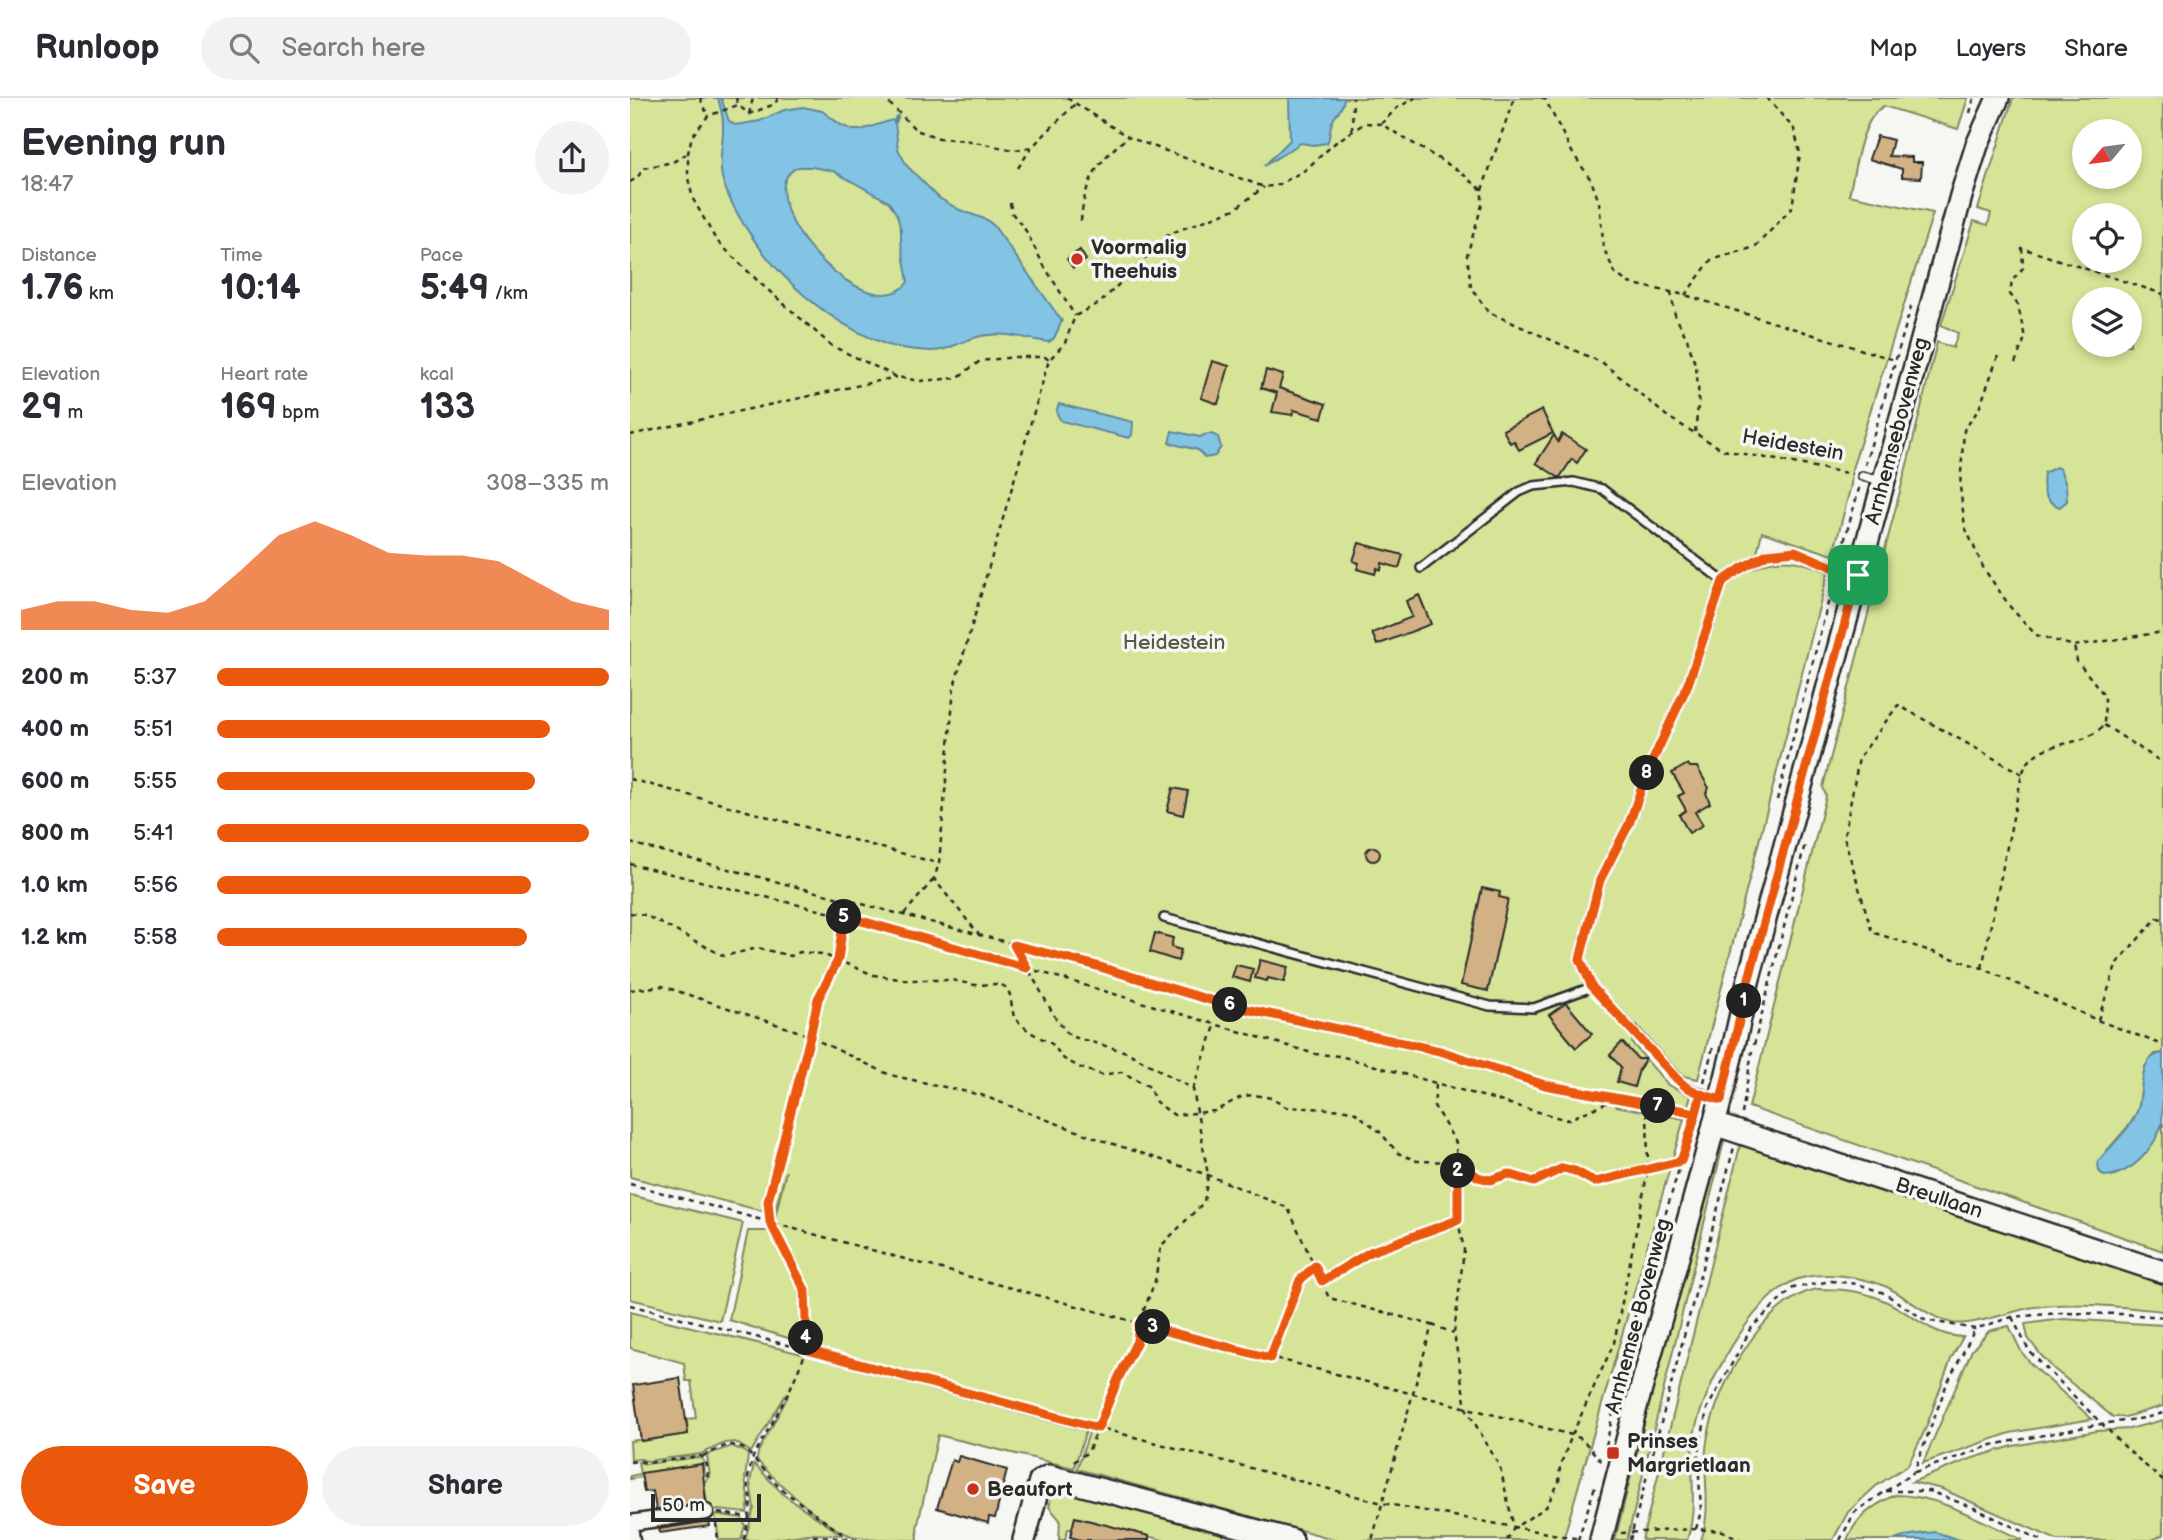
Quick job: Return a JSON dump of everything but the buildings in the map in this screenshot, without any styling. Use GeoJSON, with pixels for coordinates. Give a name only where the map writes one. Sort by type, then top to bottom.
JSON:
{"type":"FeatureCollection","features":[{"type":"Feature","properties":{"kind":"main road","name":"Arnhemsebovenweg"},"geometry":{"type":"LineString","coordinates":[[1705,1118],[1748,982],[1977,145],[1983,98]]}},
{"type":"Feature","properties":{"kind":"main road","name":"Arnhemsebovenweg"},"geometry":{"type":"LineString","coordinates":[[1977,145],[1998,98]]}},
{"type":"Feature","properties":{"kind":"main road","name":"Breullaan"},"geometry":{"type":"LineString","coordinates":[[1705,1118],[1739,1132],[2163,1272]]}},
{"type":"Feature","properties":{"kind":"main road","name":"Arnhemse Bovenweg"},"geometry":{"type":"LineString","coordinates":[[1602,1537],[1648,1359],[1702,1175],[1705,1118]]}},
{"type":"Feature","properties":{"kind":"main road"},"geometry":{"type":"LineString","coordinates":[[1024,1540],[1037,1487],[1046,1477],[1293,1540]]}},
{"type":"Feature","properties":{"kind":"street"},"geometry":{"type":"LineString","coordinates":[[632,1540],[630,1524],[706,1512]]}},
{"type":"Feature","properties":{"kind":"lane","name":"Heidestein"},"geometry":{"type":"LineString","coordinates":[[1862,476],[1883,481]]}},
{"type":"Feature","properties":{"kind":"lane"},"geometry":{"type":"LineString","coordinates":[[1421,568],[1519,492],[1533,486],[1574,482],[1602,489],[1723,581]]}},
{"type":"Feature","properties":{"kind":"lane"},"geometry":{"type":"LineString","coordinates":[[1711,1097],[1686,1087],[1677,1079],[1592,987],[1580,959],[1600,880],[1629,824],[1646,775],[1688,684],[1723,581],[1767,554],[1795,551],[1858,575]]}},
{"type":"Feature","properties":{"kind":"lane"},"geometry":{"type":"LineString","coordinates":[[1164,918],[1490,1006],[1534,1009],[1592,987]]}},
{"type":"Feature","properties":{"kind":"path"},"geometry":{"type":"LineString","coordinates":[[700,98],[708,116]]}},
{"type":"Feature","properties":{"kind":"path"},"geometry":{"type":"LineString","coordinates":[[736,98],[738,105],[750,114]]}},
{"type":"Feature","properties":{"kind":"path"},"geometry":{"type":"LineString","coordinates":[[750,114],[753,98]]}},
{"type":"Feature","properties":{"kind":"path"},"geometry":{"type":"LineString","coordinates":[[750,114],[775,104],[778,98]]}},
{"type":"Feature","properties":{"kind":"path"},"geometry":{"type":"LineString","coordinates":[[881,98],[916,130],[939,138],[965,140],[1014,150],[1032,148]]}},
{"type":"Feature","properties":{"kind":"path"},"geometry":{"type":"LineString","coordinates":[[1068,98],[1128,137],[1264,187],[1278,186],[1305,170],[1352,130],[1365,123],[1381,124],[1459,171],[1482,190]]}},
{"type":"Feature","properties":{"kind":"path"},"geometry":{"type":"LineString","coordinates":[[1352,130],[1353,98]]}},
{"type":"Feature","properties":{"kind":"path"},"geometry":{"type":"LineString","coordinates":[[1381,124],[1397,108],[1415,98]]}},
{"type":"Feature","properties":{"kind":"path","name":"Heidestein"},"geometry":{"type":"LineString","coordinates":[[1514,98],[1482,190],[1482,205],[1467,255],[1471,287],[1488,312],[1603,363],[1660,410],[1723,450],[1862,476]]}},
{"type":"Feature","properties":{"kind":"path"},"geometry":{"type":"LineString","coordinates":[[1542,98],[1591,180],[1599,202],[1604,249],[1615,273],[1628,283],[1685,295],[1895,360]]}},
{"type":"Feature","properties":{"kind":"path"},"geometry":{"type":"LineString","coordinates":[[1685,295],[1712,260],[1755,247],[1791,208],[1800,153],[1794,130],[1767,98]]}},
{"type":"Feature","properties":{"kind":"path"},"geometry":{"type":"LineString","coordinates":[[1018,168],[1032,148],[1076,103]]}},
{"type":"Feature","properties":{"kind":"path"},"geometry":{"type":"LineString","coordinates":[[738,105],[708,116],[692,136],[688,153],[688,178],[693,199],[716,240],[832,346],[897,377],[920,382],[957,378],[980,361],[1015,357],[1045,357],[1049,360]]}},
{"type":"Feature","properties":{"kind":"path"},"geometry":{"type":"LineString","coordinates":[[1081,221],[1083,196],[1095,170],[1111,150],[1128,137]]}},
{"type":"Feature","properties":{"kind":"path"},"geometry":{"type":"LineString","coordinates":[[630,182],[645,168],[673,162],[688,153]]}},
{"type":"Feature","properties":{"kind":"path"},"geometry":{"type":"LineString","coordinates":[[904,915],[933,878],[939,863],[954,687],[1049,360],[1065,343],[1075,316],[1101,302],[1169,234],[1235,209],[1264,187]]}},
{"type":"Feature","properties":{"kind":"path"},"geometry":{"type":"LineString","coordinates":[[1010,203],[1012,213],[1026,231],[1075,316]]}},
{"type":"Feature","properties":{"kind":"path"},"geometry":{"type":"LineString","coordinates":[[2015,363],[2025,338],[2018,305],[2010,294],[2012,281],[2023,268],[2022,248],[2163,294]]}},
{"type":"Feature","properties":{"kind":"path"},"geometry":{"type":"LineString","coordinates":[[1671,292],[1675,315],[1687,339],[1696,367],[1699,397],[1695,433]]}},
{"type":"Feature","properties":{"kind":"path"},"geometry":{"type":"LineString","coordinates":[[1998,356],[1979,409],[1964,430],[1960,487],[1965,527],[1984,569],[2011,608],[2036,635],[2074,646],[2163,632]]}},
{"type":"Feature","properties":{"kind":"path"},"geometry":{"type":"LineString","coordinates":[[630,435],[897,377]]}},
{"type":"Feature","properties":{"kind":"path"},"geometry":{"type":"LineString","coordinates":[[1982,968],[2022,774],[2028,760],[2038,751],[2095,735],[2104,725],[2105,696],[2077,661],[2074,646]]}},
{"type":"Feature","properties":{"kind":"path"},"geometry":{"type":"LineString","coordinates":[[2022,774],[1898,705],[1859,758],[1844,837],[1872,932],[1982,968],[2098,1020],[2163,1045]]}},
{"type":"Feature","properties":{"kind":"path"},"geometry":{"type":"LineString","coordinates":[[2104,725],[2163,763]]}},
{"type":"Feature","properties":{"kind":"path"},"geometry":{"type":"LineString","coordinates":[[630,779],[939,863]]}},
{"type":"Feature","properties":{"kind":"path"},"geometry":{"type":"LineString","coordinates":[[630,843],[1090,964],[1223,1004],[1440,1051],[1545,1085],[1705,1118]]}},
{"type":"Feature","properties":{"kind":"path"},"geometry":{"type":"LineString","coordinates":[[630,864],[844,916],[1315,1054],[1340,1056],[1567,1120],[1613,1100]]}},
{"type":"Feature","properties":{"kind":"path"},"geometry":{"type":"LineString","coordinates":[[933,878],[980,936]]}},
{"type":"Feature","properties":{"kind":"path"},"geometry":{"type":"LineString","coordinates":[[630,913],[645,915],[724,956],[758,948],[791,956],[800,952],[822,954],[874,975],[906,980],[951,980],[975,985],[1000,984],[1007,988],[1010,995],[1014,1018],[1030,1032],[1052,1044],[1064,1059],[1102,1075],[1122,1072],[1148,1086],[1156,1102],[1174,1115],[1215,1111],[1243,1096],[1271,1098],[1286,1107],[1346,1110],[1356,1113],[1380,1131],[1398,1153],[1417,1161],[1458,1162],[1478,1177],[1490,1180],[1508,1174],[1534,1182],[1563,1168],[1595,1182],[1681,1161]]}},
{"type":"Feature","properties":{"kind":"path"},"geometry":{"type":"LineString","coordinates":[[744,1540],[751,1501],[747,1481],[753,1457],[787,1396],[807,1350],[805,1290],[770,1222],[768,1201],[818,999],[838,960],[844,916]]}},
{"type":"Feature","properties":{"kind":"path"},"geometry":{"type":"LineString","coordinates":[[2098,1020],[2117,963],[2157,918],[2163,919]]}},
{"type":"Feature","properties":{"kind":"path"},"geometry":{"type":"LineString","coordinates":[[1014,945],[1056,1019],[1070,1035],[1127,1052],[1193,1088]]}},
{"type":"Feature","properties":{"kind":"path"},"geometry":{"type":"LineString","coordinates":[[630,990],[662,986],[810,1037],[890,1075],[981,1095],[1101,1140],[1208,1175],[1288,1208],[1329,1298],[1454,1333]]}},
{"type":"Feature","properties":{"kind":"path"},"geometry":{"type":"LineString","coordinates":[[1046,1477],[1053,1470],[1066,1467],[1088,1452],[1137,1341],[1139,1324],[1155,1281],[1161,1245],[1204,1202],[1208,1175],[1193,1088],[1216,1025]]}},
{"type":"Feature","properties":{"kind":"path"},"geometry":{"type":"LineString","coordinates":[[1436,1084],[1434,1105],[1456,1143],[1458,1162],[1458,1220],[1464,1250],[1454,1333],[1466,1408],[1500,1467],[1514,1528]]}},
{"type":"Feature","properties":{"kind":"path","name":"Arnhemse Bovenweg"},"geometry":{"type":"LineString","coordinates":[[1572,1436],[1582,1439],[1602,1462],[1629,1336],[1681,1161],[1705,1118],[1711,1097]]}},
{"type":"Feature","properties":{"kind":"path"},"geometry":{"type":"LineString","coordinates":[[1507,1540],[1514,1528],[1546,1507],[1559,1482],[1560,1466],[1572,1436],[1614,1343],[1648,1170],[1647,1106]]}},
{"type":"Feature","properties":{"kind":"path"},"geometry":{"type":"LineString","coordinates":[[1630,1540],[1675,1363],[1739,1132]]}},
{"type":"Feature","properties":{"kind":"path"},"geometry":{"type":"LineString","coordinates":[[630,1184],[1139,1324],[1572,1436]]}},
{"type":"Feature","properties":{"kind":"path"},"geometry":{"type":"LineString","coordinates":[[1322,1281],[1370,1252],[1458,1220]]}},
{"type":"Feature","properties":{"kind":"path"},"geometry":{"type":"LineString","coordinates":[[1270,1358],[1300,1280],[1315,1266]]}},
{"type":"Feature","properties":{"kind":"path"},"geometry":{"type":"LineString","coordinates":[[1696,1529],[1701,1511],[1698,1458],[1707,1409],[1752,1327],[1793,1288],[1831,1281],[1858,1284],[1884,1293],[1925,1320],[1975,1329],[2012,1317],[2060,1313],[2163,1317]]}},
{"type":"Feature","properties":{"kind":"path"},"geometry":{"type":"LineString","coordinates":[[630,1305],[1382,1503],[1579,1539],[1696,1529],[1723,1531],[1741,1540]]}},
{"type":"Feature","properties":{"kind":"path"},"geometry":{"type":"LineString","coordinates":[[2012,1317],[2029,1350],[2101,1424],[2163,1481]]}},
{"type":"Feature","properties":{"kind":"path"},"geometry":{"type":"LineString","coordinates":[[1372,1540],[1432,1325]]}},
{"type":"Feature","properties":{"kind":"path"},"geometry":{"type":"LineString","coordinates":[[1913,1472],[1946,1386],[1975,1329]]}},
{"type":"Feature","properties":{"kind":"path"},"geometry":{"type":"LineString","coordinates":[[1840,1540],[1855,1512],[1913,1472],[1992,1445],[2163,1413]]}},
{"type":"Feature","properties":{"kind":"path"},"geometry":{"type":"LineString","coordinates":[[630,1462],[647,1463],[703,1457],[729,1444],[745,1449],[781,1489],[848,1538]]}},
{"type":"Feature","properties":{"kind":"path"},"geometry":{"type":"LineString","coordinates":[[703,1457],[708,1475],[706,1479]]}},
{"type":"Feature","properties":{"kind":"path"},"geometry":{"type":"LineString","coordinates":[[1579,1539],[1598,1475]]}},
{"type":"Feature","properties":{"kind":"path"},"geometry":{"type":"LineString","coordinates":[[1886,1491],[1928,1491],[1974,1507],[2041,1540]]}},
{"type":"Feature","properties":{"kind":"path"},"geometry":{"type":"LineString","coordinates":[[718,1540],[715,1513],[749,1517]]}},
{"type":"Feature","properties":{"kind":"path"},"geometry":{"type":"LineString","coordinates":[[783,1540],[817,1536],[861,1540]]}},
{"type":"Feature","properties":{"kind":"green space","name":"Heidestein"},"geometry":{"type":"Polygon","coordinates":[[[630,98],[1968,98],[1958,129],[1884,106],[1870,121],[1860,146],[1849,195],[1933,213],[1852,469],[1851,485],[1833,555],[1762,532],[1753,569],[1781,560],[1828,572],[1698,1079],[1679,1075],[1637,1025],[1632,1043],[1668,1085],[1691,1096],[1687,1108],[1675,1109],[1617,1101],[1616,1106],[1684,1119],[1563,1540],[1337,1540],[1077,1469],[1090,1430],[729,1320],[748,1231],[772,1231],[786,1171],[774,1214],[630,1177],[630,98]]]}},
{"type":"Feature","properties":{"kind":"green space"},"geometry":{"type":"Polygon","coordinates":[[[2013,98],[2163,98],[2163,1053],[2155,1054],[2145,1067],[2138,1110],[2131,1123],[2105,1153],[2112,1176],[2121,1172],[2143,1155],[2163,1123],[2163,1251],[1749,1107],[1826,796],[1823,787],[1937,342],[1953,348],[1958,333],[1941,325],[1974,221],[1988,225],[1991,213],[1978,209],[2013,98]]]}},
{"type":"Feature","properties":{"kind":"green space"},"geometry":{"type":"Polygon","coordinates":[[[1717,1129],[1727,1129],[1627,1540],[1615,1540],[1717,1129]]]}},
{"type":"Feature","properties":{"kind":"green space"},"geometry":{"type":"Polygon","coordinates":[[[1743,1134],[2163,1275],[2163,1311],[2099,1305],[2050,1305],[1960,1324],[1935,1316],[1874,1282],[1831,1275],[1798,1279],[1780,1289],[1763,1304],[1747,1324],[1707,1393],[1692,1448],[1693,1501],[1687,1540],[1642,1540],[1743,1134]]]}},
{"type":"Feature","properties":{"kind":"green space"},"geometry":{"type":"Polygon","coordinates":[[[630,1195],[743,1223],[720,1321],[630,1299],[630,1195]]]}},
{"type":"Feature","properties":{"kind":"green space"},"geometry":{"type":"Polygon","coordinates":[[[1817,1289],[1848,1290],[1870,1295],[1940,1332],[1963,1337],[1951,1359],[1925,1430],[1908,1465],[1876,1486],[1848,1512],[1833,1540],[1701,1540],[1707,1507],[1706,1449],[1717,1403],[1728,1378],[1758,1330],[1776,1311],[1796,1297],[1817,1289]]]}},
{"type":"Feature","properties":{"kind":"green space"},"geometry":{"type":"Polygon","coordinates":[[[630,1312],[790,1351],[1086,1431],[1074,1468],[938,1435],[917,1528],[918,1540],[852,1536],[817,1516],[757,1460],[758,1452],[787,1398],[785,1396],[751,1452],[735,1442],[725,1443],[701,1454],[647,1461],[631,1460],[630,1441],[688,1434],[687,1419],[696,1418],[691,1381],[686,1381],[684,1363],[630,1348],[630,1312]]]}},
{"type":"Feature","properties":{"kind":"green space"},"geometry":{"type":"Polygon","coordinates":[[[2063,1319],[2163,1325],[2163,1406],[2125,1417],[2113,1417],[2054,1369],[2028,1338],[2025,1324],[2063,1319]]]}},
{"type":"Feature","properties":{"kind":"green space"},"geometry":{"type":"Polygon","coordinates":[[[2009,1326],[2021,1351],[2031,1364],[2092,1419],[2010,1433],[1923,1463],[1972,1350],[1989,1331],[2009,1326]]]}},
{"type":"Feature","properties":{"kind":"green space"},"geometry":{"type":"Polygon","coordinates":[[[2163,1420],[2163,1535],[2152,1540],[2057,1540],[1942,1489],[1912,1482],[1973,1458],[2013,1446],[2097,1431],[2129,1429],[2163,1420]]]}},
{"type":"Feature","properties":{"kind":"green space"},"geometry":{"type":"Polygon","coordinates":[[[732,1446],[746,1452],[748,1456],[745,1479],[749,1502],[747,1513],[708,1509],[704,1482],[710,1476],[707,1457],[732,1446]]]}},
{"type":"Feature","properties":{"kind":"green space"},"geometry":{"type":"Polygon","coordinates":[[[698,1457],[704,1461],[705,1476],[701,1464],[642,1473],[642,1477],[630,1479],[630,1476],[640,1474],[638,1462],[646,1464],[698,1457]]]}},
{"type":"Feature","properties":{"kind":"green space"},"geometry":{"type":"Polygon","coordinates":[[[754,1464],[784,1495],[842,1535],[807,1534],[769,1540],[745,1540],[754,1508],[750,1482],[754,1464]]]}},
{"type":"Feature","properties":{"kind":"green space"},"geometry":{"type":"Polygon","coordinates":[[[1054,1487],[1224,1532],[1222,1540],[1163,1540],[1075,1517],[1072,1529],[1068,1529],[1067,1540],[1059,1540],[1060,1520],[1049,1507],[1054,1487]]]}},
{"type":"Feature","properties":{"kind":"green space"},"geometry":{"type":"Polygon","coordinates":[[[1895,1495],[1944,1504],[2023,1540],[1960,1540],[1924,1533],[1894,1540],[1847,1540],[1855,1525],[1867,1513],[1895,1495]]]}},
{"type":"Feature","properties":{"kind":"green space"},"geometry":{"type":"Polygon","coordinates":[[[715,1514],[742,1518],[745,1525],[741,1540],[719,1540],[715,1514]]]}},
{"type":"Feature","properties":{"kind":"water"},"geometry":{"type":"Polygon","coordinates":[[[718,98],[721,98],[729,121],[735,125],[760,121],[784,110],[803,107],[822,111],[853,130],[892,120],[895,122],[898,149],[907,166],[939,198],[960,210],[987,220],[994,226],[1062,321],[1054,338],[1049,342],[990,335],[936,351],[909,349],[888,345],[866,336],[825,312],[772,263],[757,245],[731,202],[721,170],[723,124],[718,98]],[[798,167],[785,182],[785,204],[797,229],[816,254],[840,276],[865,290],[889,293],[908,282],[901,230],[897,215],[889,202],[833,171],[798,167]]]}},
{"type":"Feature","properties":{"kind":"water"},"geometry":{"type":"Polygon","coordinates":[[[1289,98],[1344,98],[1332,123],[1327,143],[1301,143],[1264,166],[1290,140],[1289,98]]]}},
{"type":"Feature","properties":{"kind":"water"},"geometry":{"type":"Polygon","coordinates":[[[1059,404],[1133,422],[1132,435],[1129,438],[1061,421],[1056,412],[1059,404]]]}},
{"type":"Feature","properties":{"kind":"water"},"geometry":{"type":"Polygon","coordinates":[[[1172,431],[1200,437],[1213,435],[1218,437],[1221,447],[1215,456],[1205,458],[1198,450],[1169,443],[1172,431]]]}},
{"type":"Feature","properties":{"kind":"water"},"geometry":{"type":"Polygon","coordinates":[[[2056,467],[2060,469],[2066,485],[2067,501],[2060,507],[2047,498],[2043,484],[2044,473],[2056,467]]]}},
{"type":"Feature","properties":{"kind":"water"},"geometry":{"type":"Polygon","coordinates":[[[2163,1053],[2162,1124],[2154,1143],[2133,1166],[2114,1175],[2104,1176],[2099,1171],[2098,1162],[2135,1117],[2145,1067],[2155,1055],[2163,1053]]]}},
{"type":"Feature","properties":{"kind":"water"},"geometry":{"type":"Polygon","coordinates":[[[1935,1532],[1960,1540],[1894,1540],[1911,1535],[1935,1532]]]}},
{"type":"Feature","properties":{"kind":"waterway"},"geometry":{"type":"LineString","coordinates":[[895,122],[897,117]]}},
{"type":"Feature","properties":{"kind":"place","name":"Voormalig Theehuis"},"geometry":{"type":"Point","coordinates":[1077,259]}},
{"type":"Feature","properties":{"kind":"place","name":"Prinses Margrietlaan"},"geometry":{"type":"Point","coordinates":[1613,1453]}},
{"type":"Feature","properties":{"kind":"place","name":"Beaufort"},"geometry":{"type":"Point","coordinates":[973,1489]}},
{"type":"Feature","properties":{"kind":"route"},"geometry":{"type":"LineString","coordinates":[[1858,575],[1748,982],[1721,1100],[1701,1094],[1692,1131],[1681,1161],[1595,1182],[1563,1168],[1534,1182],[1508,1174],[1490,1180],[1478,1177],[1458,1162],[1458,1220],[1370,1252],[1322,1281],[1315,1266],[1300,1280],[1270,1358],[1139,1324],[1137,1341],[1098,1428],[807,1350],[805,1290],[770,1222],[768,1201],[818,999],[838,960],[844,916],[1027,968],[1014,945],[1090,964],[1223,1004],[1440,1051],[1545,1085],[1696,1113],[1701,1094],[1692,1091],[1677,1079],[1592,987],[1580,959],[1600,880],[1629,824],[1646,775],[1688,684],[1723,581],[1767,554],[1795,551],[1858,575]]}}]}
